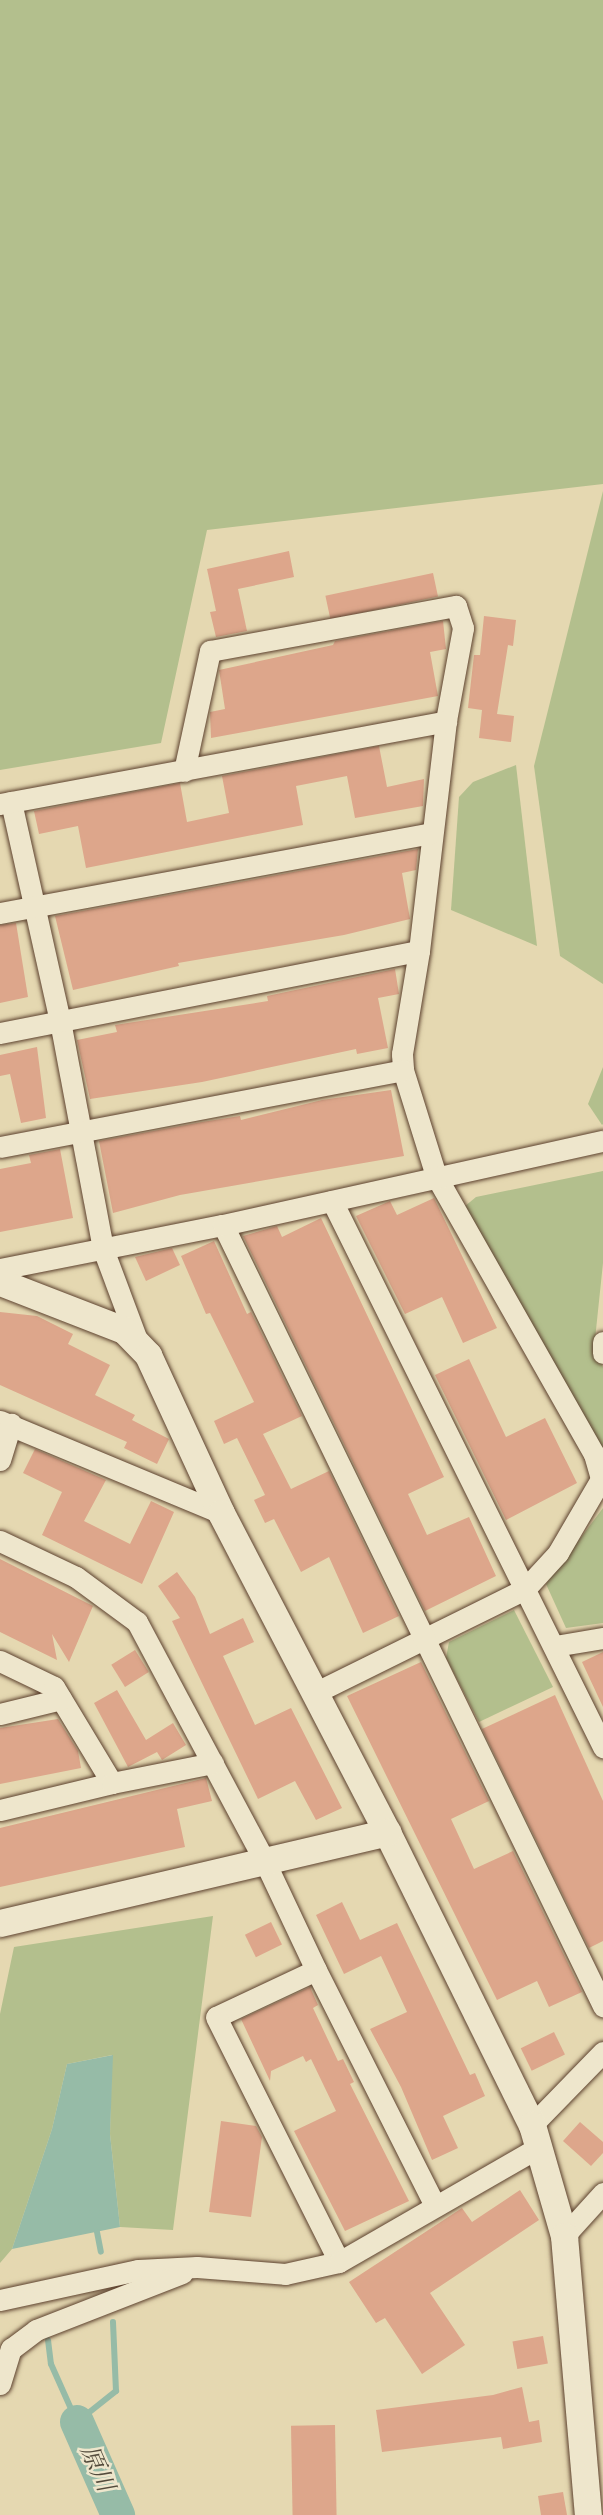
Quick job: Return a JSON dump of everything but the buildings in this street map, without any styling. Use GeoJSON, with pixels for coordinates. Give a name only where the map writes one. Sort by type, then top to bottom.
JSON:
{"type":"FeatureCollection","features":[{"type":"Feature","properties":{"kind":"street"},"geometry":{"type":"LineString","coordinates":[[184,771],[210,651],[456,606],[463,628],[446,721],[419,951],[402,1053],[403,1071],[436,1176],[594,1454],[601,1479],[558,1553],[525,1588],[315,1693]]}},
{"type":"Feature","properties":{"kind":"street"},"geometry":{"type":"LineString","coordinates":[[136,1340],[103,1249],[37,906],[5,803],[446,721]]}},
{"type":"Feature","properties":{"kind":"street"},"geometry":{"type":"LineString","coordinates":[[0,914],[432,832]]}},
{"type":"Feature","properties":{"kind":"street"},"geometry":{"type":"LineString","coordinates":[[0,1033],[419,951]]}},
{"type":"Feature","properties":{"kind":"street"},"geometry":{"type":"LineString","coordinates":[[0,1147],[403,1071]]}},
{"type":"Feature","properties":{"kind":"street"},"geometry":{"type":"LineString","coordinates":[[0,1269],[223,1226],[436,1176],[603,1141]]}},
{"type":"Feature","properties":{"kind":"street"},"geometry":{"type":"LineString","coordinates":[[332,1201],[555,1646],[603,1747]]}},
{"type":"Feature","properties":{"kind":"street"},"geometry":{"type":"LineString","coordinates":[[223,1226],[603,2006]]}},
{"type":"Feature","properties":{"kind":"street"},"geometry":{"type":"LineString","coordinates":[[0,1282],[124,1330],[148,1355],[221,1513],[387,1832],[536,2136],[564,2236],[588,2515]]}},
{"type":"Feature","properties":{"kind":"street"},"geometry":{"type":"LineString","coordinates":[[603,1342],[603,1353]]}},
{"type":"Feature","properties":{"kind":"street"},"geometry":{"type":"LineString","coordinates":[[0,1460],[5,1423],[221,1513]]}},
{"type":"Feature","properties":{"kind":"street"},"geometry":{"type":"LineString","coordinates":[[0,1541],[76,1576],[137,1622],[265,1862],[316,1970],[435,2206]]}},
{"type":"Feature","properties":{"kind":"street"},"geometry":{"type":"LineString","coordinates":[[555,1646],[603,1638]]}},
{"type":"Feature","properties":{"kind":"street"},"geometry":{"type":"LineString","coordinates":[[0,1661],[54,1687],[112,1783]]}},
{"type":"Feature","properties":{"kind":"street"},"geometry":{"type":"LineString","coordinates":[[0,1713],[61,1699]]}},
{"type":"Feature","properties":{"kind":"street"},"geometry":{"type":"LineString","coordinates":[[0,1810],[112,1783],[213,1763]]}},
{"type":"Feature","properties":{"kind":"street"},"geometry":{"type":"LineString","coordinates":[[0,1923],[387,1832]]}},
{"type":"Feature","properties":{"kind":"street"},"geometry":{"type":"LineString","coordinates":[[316,1970],[216,2017],[339,2262]]}},
{"type":"Feature","properties":{"kind":"street"},"geometry":{"type":"LineString","coordinates":[[0,2300],[138,2270],[196,2266],[285,2274],[339,2262],[435,2206],[536,2136],[603,2052]]}},
{"type":"Feature","properties":{"kind":"street"},"geometry":{"type":"LineString","coordinates":[[564,2236],[603,2193]]}},
{"type":"Feature","properties":{"kind":"street"},"geometry":{"type":"LineString","coordinates":[[0,2384],[11,2349],[36,2330],[196,2266]]}},
{"type":"Feature","properties":{"kind":"shaded area"},"geometry":{"type":"Polygon","coordinates":[[[0,0],[603,0],[603,484],[207,530],[161,743],[0,770],[0,0]]]}},
{"type":"Feature","properties":{"kind":"shaded area"},"geometry":{"type":"Polygon","coordinates":[[[603,491],[603,984],[560,956],[534,766],[603,491]]]}},
{"type":"Feature","properties":{"kind":"shaded area"},"geometry":{"type":"Polygon","coordinates":[[[516,765],[537,946],[451,910],[459,797],[473,782],[516,765]]]}},
{"type":"Feature","properties":{"kind":"shaded area"},"geometry":{"type":"Polygon","coordinates":[[[603,1067],[603,1124],[602,1125],[588,1104],[603,1067]]]}},
{"type":"Feature","properties":{"kind":"shaded area"},"geometry":{"type":"Polygon","coordinates":[[[603,1171],[603,1263],[594,1349],[603,1367],[603,1454],[464,1207],[476,1197],[603,1171]]]}},
{"type":"Feature","properties":{"kind":"shaded area"},"geometry":{"type":"Polygon","coordinates":[[[603,1508],[603,1623],[566,1628],[546,1584],[603,1508]]]}},
{"type":"Feature","properties":{"kind":"shaded area"},"geometry":{"type":"Polygon","coordinates":[[[514,1610],[553,1687],[479,1722],[446,1658],[449,1642],[514,1610]]]}},
{"type":"Feature","properties":{"kind":"shaded area"},"geometry":{"type":"Polygon","coordinates":[[[213,1916],[173,2230],[120,2227],[110,2134],[112,2055],[67,2064],[52,2129],[12,2249],[0,2263],[0,2014],[14,1947],[213,1916]]]}},
{"type":"Feature","properties":{"kind":"shaded area"},"geometry":{"type":"Polygon","coordinates":[[[113,2055],[110,2134],[120,2227],[12,2249],[52,2129],[67,2064],[113,2055]]]}},
{"type":"Feature","properties":{"kind":"waterway"},"geometry":{"type":"LineString","coordinates":[[97,2232],[101,2252]]}},
{"type":"Feature","properties":{"kind":"waterway"},"geometry":{"type":"LineString","coordinates":[[48,2340],[51,2364],[77,2422],[116,2391],[113,2322]]}},
{"type":"Feature","properties":{"kind":"waterway","name":"原川"},"geometry":{"type":"LineString","coordinates":[[77,2422],[118,2515]]}}]}
